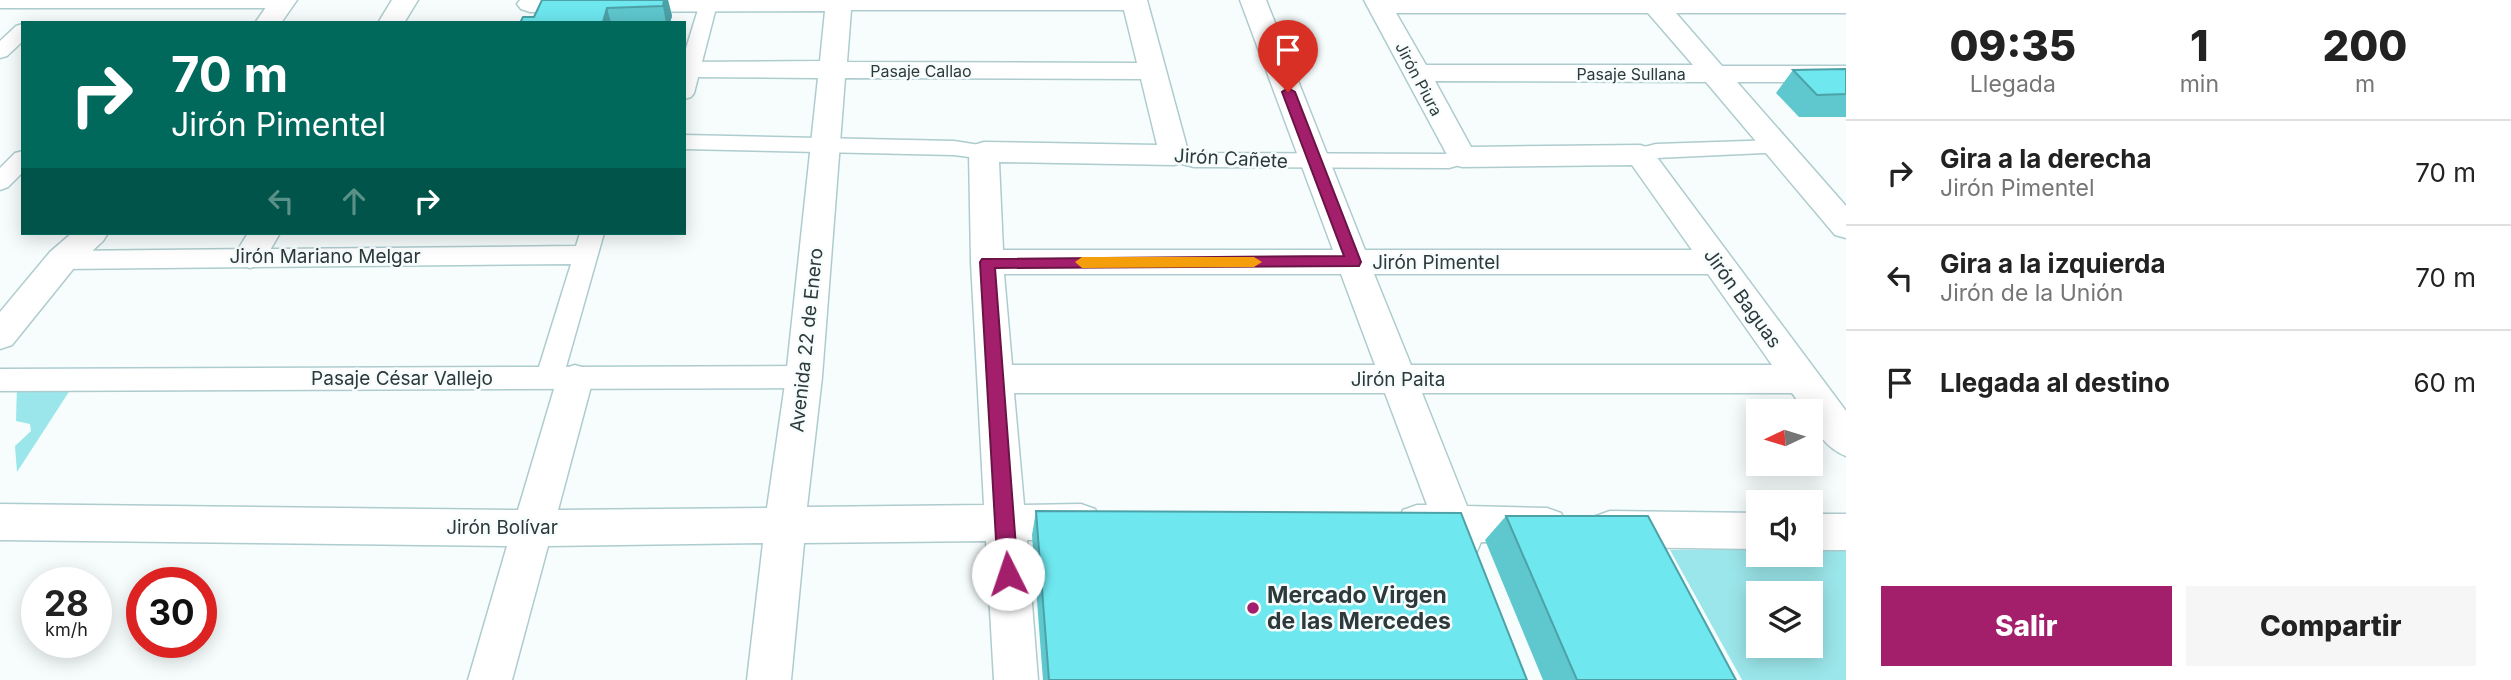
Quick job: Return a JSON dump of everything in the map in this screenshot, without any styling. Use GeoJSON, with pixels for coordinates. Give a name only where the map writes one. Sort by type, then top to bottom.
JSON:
{"type":"FeatureCollection","features":[{"type":"Feature","properties":{"kind":"street"},"geometry":{"type":"LineString","coordinates":[[392,21],[404,0]]}},
{"type":"Feature","properties":{"kind":"street"},"geometry":{"type":"LineString","coordinates":[[1253,0],[1474,575]]}},
{"type":"Feature","properties":{"kind":"street"},"geometry":{"type":"LineString","coordinates":[[32,21],[40,1]]}},
{"type":"Feature","properties":{"kind":"street"},"geometry":{"type":"LineString","coordinates":[[151,21],[169,1]]}},
{"type":"Feature","properties":{"kind":"street"},"geometry":{"type":"LineString","coordinates":[[0,2],[284,1]]}},
{"type":"Feature","properties":{"kind":"street"},"geometry":{"type":"LineString","coordinates":[[269,21],[284,1]]}},
{"type":"Feature","properties":{"kind":"street"},"geometry":{"type":"LineString","coordinates":[[528,9],[839,2],[1134,1],[1174,155]]}},
{"type":"Feature","properties":{"kind":"street","name":"Avenida 22 de Enero"},"geometry":{"type":"LineString","coordinates":[[769,680],[804,377],[839,2]]}},
{"type":"Feature","properties":{"kind":"street"},"geometry":{"type":"LineString","coordinates":[[1378,3],[1653,2],[1846,5]]}},
{"type":"Feature","properties":{"kind":"street"},"geometry":{"type":"LineString","coordinates":[[1653,2],[1846,227]]}},
{"type":"Feature","properties":{"kind":"street","name":"Jirón Piura"},"geometry":{"type":"LineString","coordinates":[[1378,3],[1462,157]]}},
{"type":"Feature","properties":{"kind":"street"},"geometry":{"type":"LineString","coordinates":[[687,81],[708,4]]}},
{"type":"Feature","properties":{"kind":"street"},"geometry":{"type":"LineString","coordinates":[[0,52],[21,32]]}},
{"type":"Feature","properties":{"kind":"street","name":"Pasaje Callao"},"geometry":{"type":"LineString","coordinates":[[687,81],[833,70],[1152,71]]}},
{"type":"Feature","properties":{"kind":"street","name":"Pasaje Sullana"},"geometry":{"type":"LineString","coordinates":[[1417,73],[1846,74]]}},
{"type":"Feature","properties":{"kind":"street","name":"Jirón Cañete"},"geometry":{"type":"LineString","coordinates":[[686,142],[1174,155],[1194,160],[1315,161],[1449,161],[1462,157],[1640,155],[1656,151],[1777,147]]}},
{"type":"Feature","properties":{"kind":"street"},"geometry":{"type":"LineString","coordinates":[[984,152],[995,379],[1016,680]]}},
{"type":"Feature","properties":{"kind":"street","name":"Jirón Baguas"},"geometry":{"type":"LineString","coordinates":[[1640,155],[1846,440]]}},
{"type":"Feature","properties":{"kind":"street"},"geometry":{"type":"LineString","coordinates":[[0,182],[21,160]]}},
{"type":"Feature","properties":{"kind":"street"},"geometry":{"type":"LineString","coordinates":[[0,336],[62,260],[90,235]]}},
{"type":"Feature","properties":{"kind":"street","name":"Jirón Mariano Melgar"},"geometry":{"type":"LineString","coordinates":[[62,260],[257,244],[590,244]]}},
{"type":"Feature","properties":{"kind":"street"},"geometry":{"type":"LineString","coordinates":[[490,680],[533,528],[590,244]]}},
{"type":"Feature","properties":{"kind":"street","name":"Jirón Pimentel"},"geometry":{"type":"LineString","coordinates":[[988,262],[1717,262]]}},
{"type":"Feature","properties":{"kind":"street","name":"Pasaje César Vallejo"},"geometry":{"type":"LineString","coordinates":[[0,380],[804,377]]}},
{"type":"Feature","properties":{"kind":"street","name":"Jirón Paita"},"geometry":{"type":"LineString","coordinates":[[995,379],[1802,379]]}},
{"type":"Feature","properties":{"kind":"street","name":"Jirón Bolívar"},"geometry":{"type":"LineString","coordinates":[[0,522],[533,528],[1113,522]]}},
{"type":"Feature","properties":{"kind":"street"},"geometry":{"type":"LineString","coordinates":[[1386,523],[1454,523],[1652,547],[1746,533]]}},
{"type":"Feature","properties":{"kind":"street"},"geometry":{"type":"LineString","coordinates":[[1823,532],[1846,532]]}},
{"type":"Feature","properties":{"kind":"shaded area"},"geometry":{"type":"Polygon","coordinates":[[[17,384],[74,384],[17,472],[15,446],[31,431],[30,424],[16,421],[17,384]]]}},
{"type":"Feature","properties":{"kind":"shaded area"},"geometry":{"type":"Polygon","coordinates":[[[1846,548],[1846,680],[1742,680],[1670,550],[1746,549],[1746,567],[1823,567],[1823,549],[1846,548]]]}},
{"type":"Feature","properties":{"kind":"building"},"geometry":{"type":"Polygon","coordinates":[[[542,0],[664,0],[663,6],[607,8],[603,21],[521,21],[523,17],[534,17],[542,0]]]}},
{"type":"Feature","properties":{"kind":"building"},"geometry":{"type":"Polygon","coordinates":[[[1846,69],[1846,94],[1817,95],[1793,70],[1846,69]]]}},
{"type":"Feature","properties":{"kind":"building","name":"Mercado Virgen de las Mercedes"},"geometry":{"type":"Polygon","coordinates":[[[1036,511],[1461,513],[1527,680],[1049,680],[1036,511]]]}},
{"type":"Feature","properties":{"kind":"building"},"geometry":{"type":"Polygon","coordinates":[[[1506,516],[1648,516],[1736,680],[1577,680],[1506,516]]]}},
{"type":"Feature","properties":{"kind":"slow traffic"},"geometry":{"type":"LineString","coordinates":[[1082,262],[1254,262]]}},
{"type":"Feature","properties":{"kind":"place","name":"Mercado Virgen de las Mercedes"},"geometry":{"type":"Point","coordinates":[1253,608]}},
{"type":"Feature","properties":{"kind":"route"},"geometry":{"type":"LineString","coordinates":[[1008,574],[988,262],[1354,262],[1288,92]]}}]}
